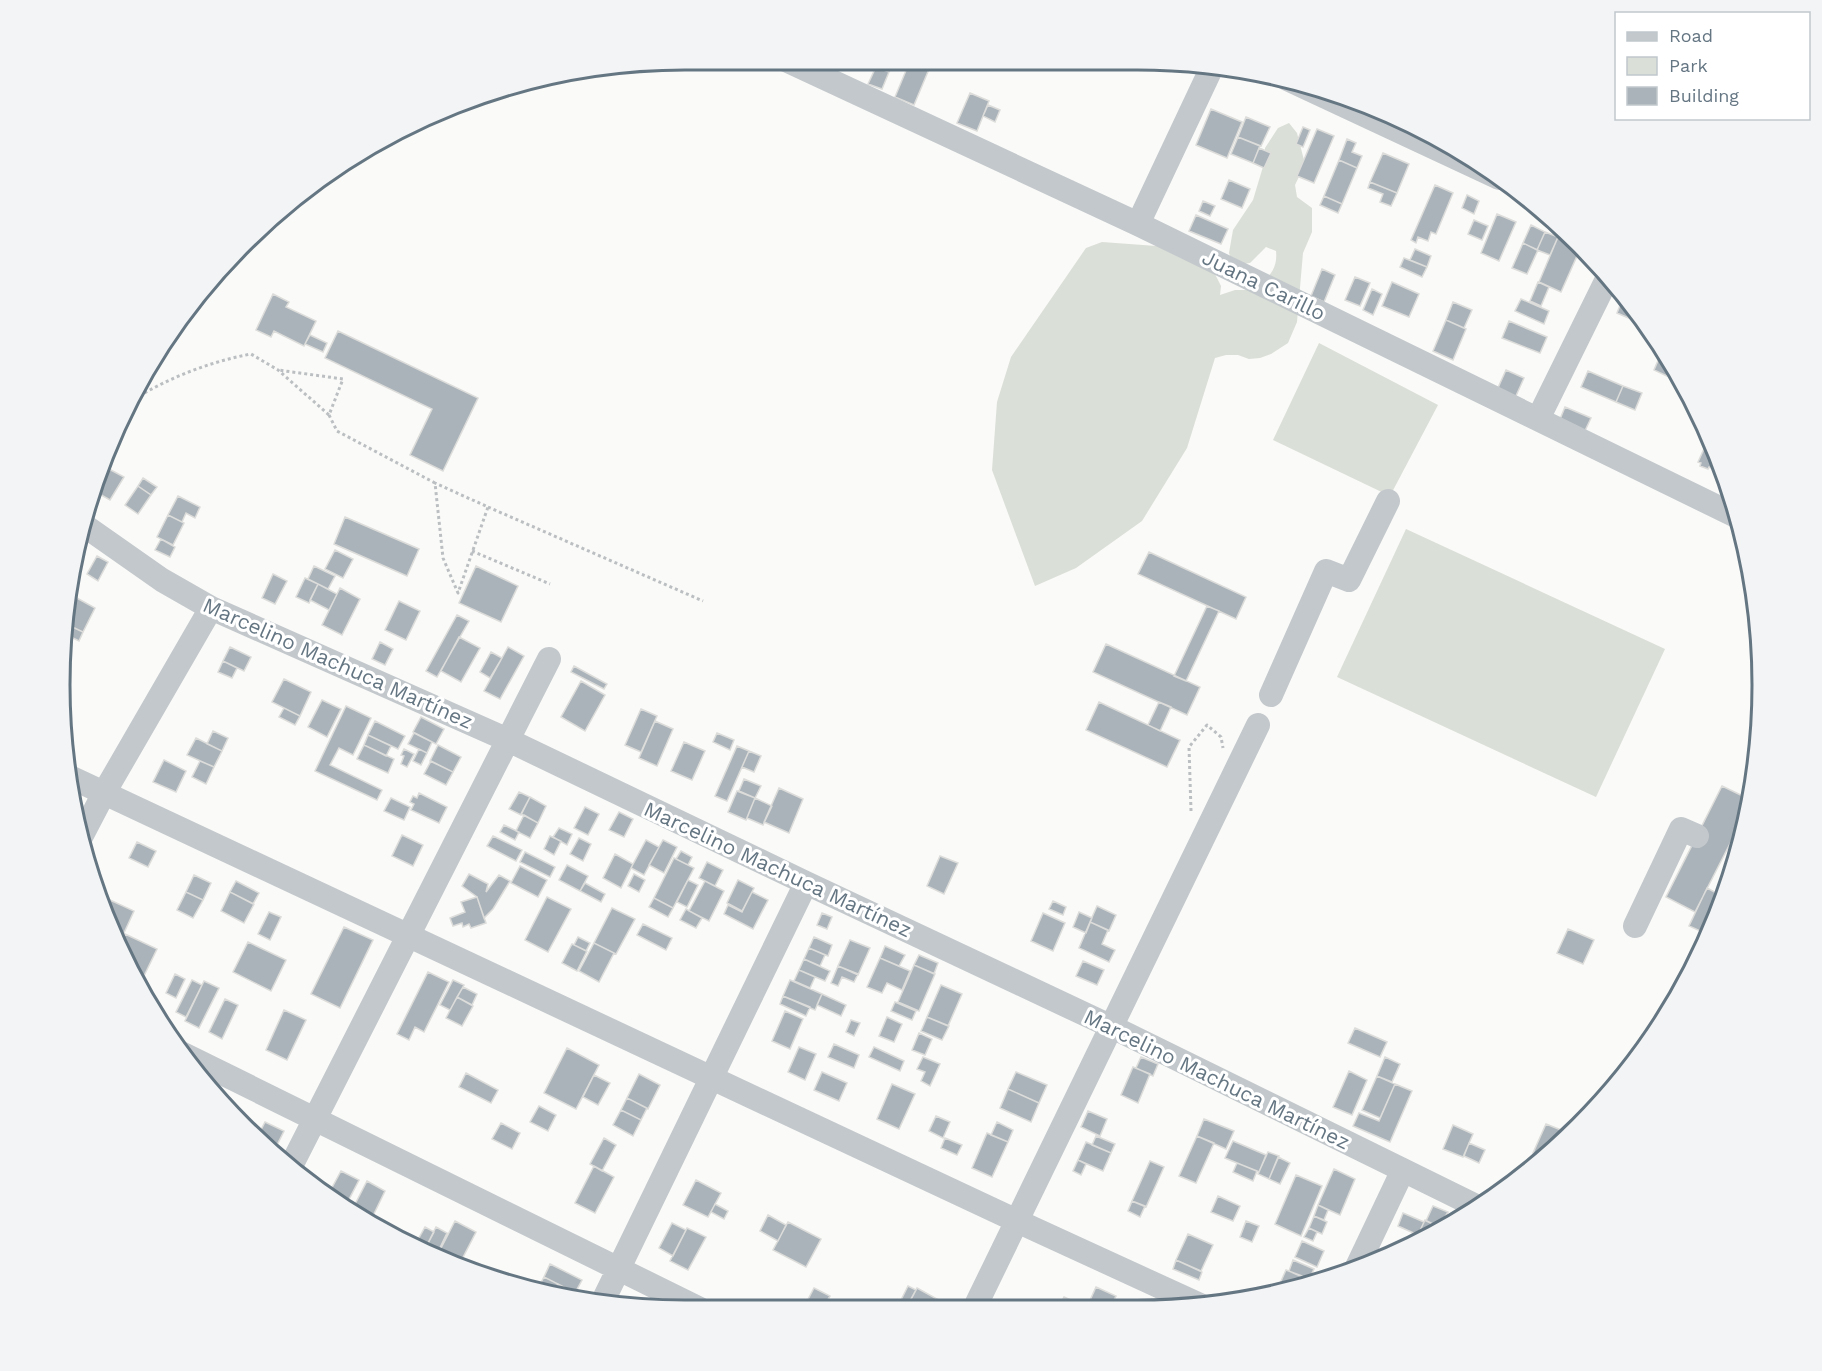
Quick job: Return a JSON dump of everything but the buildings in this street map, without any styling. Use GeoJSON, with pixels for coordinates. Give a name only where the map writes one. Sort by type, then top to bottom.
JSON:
{"type":"FeatureCollection","features":[{"type":"Feature","properties":{"kind":"street","name":"Juana Carillo"},"geometry":{"type":"LineString","coordinates":[[807,70],[1138,224],[1726,511]]}},
{"type":"Feature","properties":{"kind":"street"},"geometry":{"type":"LineString","coordinates":[[1138,224],[1208,75]]}},
{"type":"Feature","properties":{"kind":"street"},"geometry":{"type":"LineString","coordinates":[[1355,111],[1435,148]]}},
{"type":"Feature","properties":{"kind":"street"},"geometry":{"type":"LineString","coordinates":[[1538,419],[1604,286]]}},
{"type":"Feature","properties":{"kind":"street"},"geometry":{"type":"LineString","coordinates":[[1271,695],[1326,571],[1348,580],[1388,501]]}},
{"type":"Feature","properties":{"kind":"street","name":"Marcelino Machuca Martínez"},"geometry":{"type":"LineString","coordinates":[[90,530],[162,580],[212,608],[508,740],[1110,1026],[1469,1203]]}},
{"type":"Feature","properties":{"kind":"street"},"geometry":{"type":"LineString","coordinates":[[87,826],[212,608]]}},
{"type":"Feature","properties":{"kind":"street"},"geometry":{"type":"LineString","coordinates":[[294,1160],[549,659]]}},
{"type":"Feature","properties":{"kind":"street"},"geometry":{"type":"LineString","coordinates":[[978,1300],[1258,725]]}},
{"type":"Feature","properties":{"kind":"street"},"geometry":{"type":"LineString","coordinates":[[78,781],[1185,1298]]}},
{"type":"Feature","properties":{"kind":"street"},"geometry":{"type":"LineString","coordinates":[[1635,926],[1682,829],[1697,836]]}},
{"type":"Feature","properties":{"kind":"street"},"geometry":{"type":"LineString","coordinates":[[606,1295],[807,883]]}},
{"type":"Feature","properties":{"kind":"street"},"geometry":{"type":"LineString","coordinates":[[200,1062],[682,1300]]}},
{"type":"Feature","properties":{"kind":"street"},"geometry":{"type":"LineString","coordinates":[[1361,1258],[1403,1170]]}},
{"type":"Feature","properties":{"kind":"path"},"geometry":{"type":"LineString","coordinates":[[146,391],[154,386],[226,359],[250,354],[278,370],[329,415],[337,431],[435,483],[703,601]]}},
{"type":"Feature","properties":{"kind":"path"},"geometry":{"type":"LineString","coordinates":[[278,370],[343,378],[329,415]]}},
{"type":"Feature","properties":{"kind":"path"},"geometry":{"type":"LineString","coordinates":[[435,483],[443,558],[458,593],[488,507]]}},
{"type":"Feature","properties":{"kind":"path"},"geometry":{"type":"LineString","coordinates":[[472,551],[550,585]]}},
{"type":"Feature","properties":{"kind":"path"},"geometry":{"type":"LineString","coordinates":[[1191,814],[1189,747],[1207,725],[1221,737],[1224,754]]}},
{"type":"Feature","properties":{"kind":"green space"},"geometry":{"type":"Polygon","coordinates":[[[1289,123],[1297,133],[1305,164],[1295,185],[1297,197],[1312,208],[1312,232],[1303,253],[1297,322],[1288,343],[1260,358],[1249,359],[1238,355],[1226,355],[1215,358],[1187,448],[1142,521],[1076,568],[1035,586],[992,470],[997,402],[1011,357],[1086,248],[1102,242],[1170,247],[1214,272],[1221,286],[1220,295],[1235,290],[1255,290],[1274,268],[1276,251],[1266,247],[1250,263],[1233,265],[1229,253],[1233,230],[1253,200],[1265,160],[1265,148],[1278,128],[1289,123]]]}},
{"type":"Feature","properties":{"kind":"green space"},"geometry":{"type":"Polygon","coordinates":[[[1319,343],[1438,405],[1390,496],[1273,440],[1319,343]]]}},
{"type":"Feature","properties":{"kind":"green space"},"geometry":{"type":"Polygon","coordinates":[[[1406,529],[1665,649],[1596,797],[1337,677],[1406,529]]]}}]}
